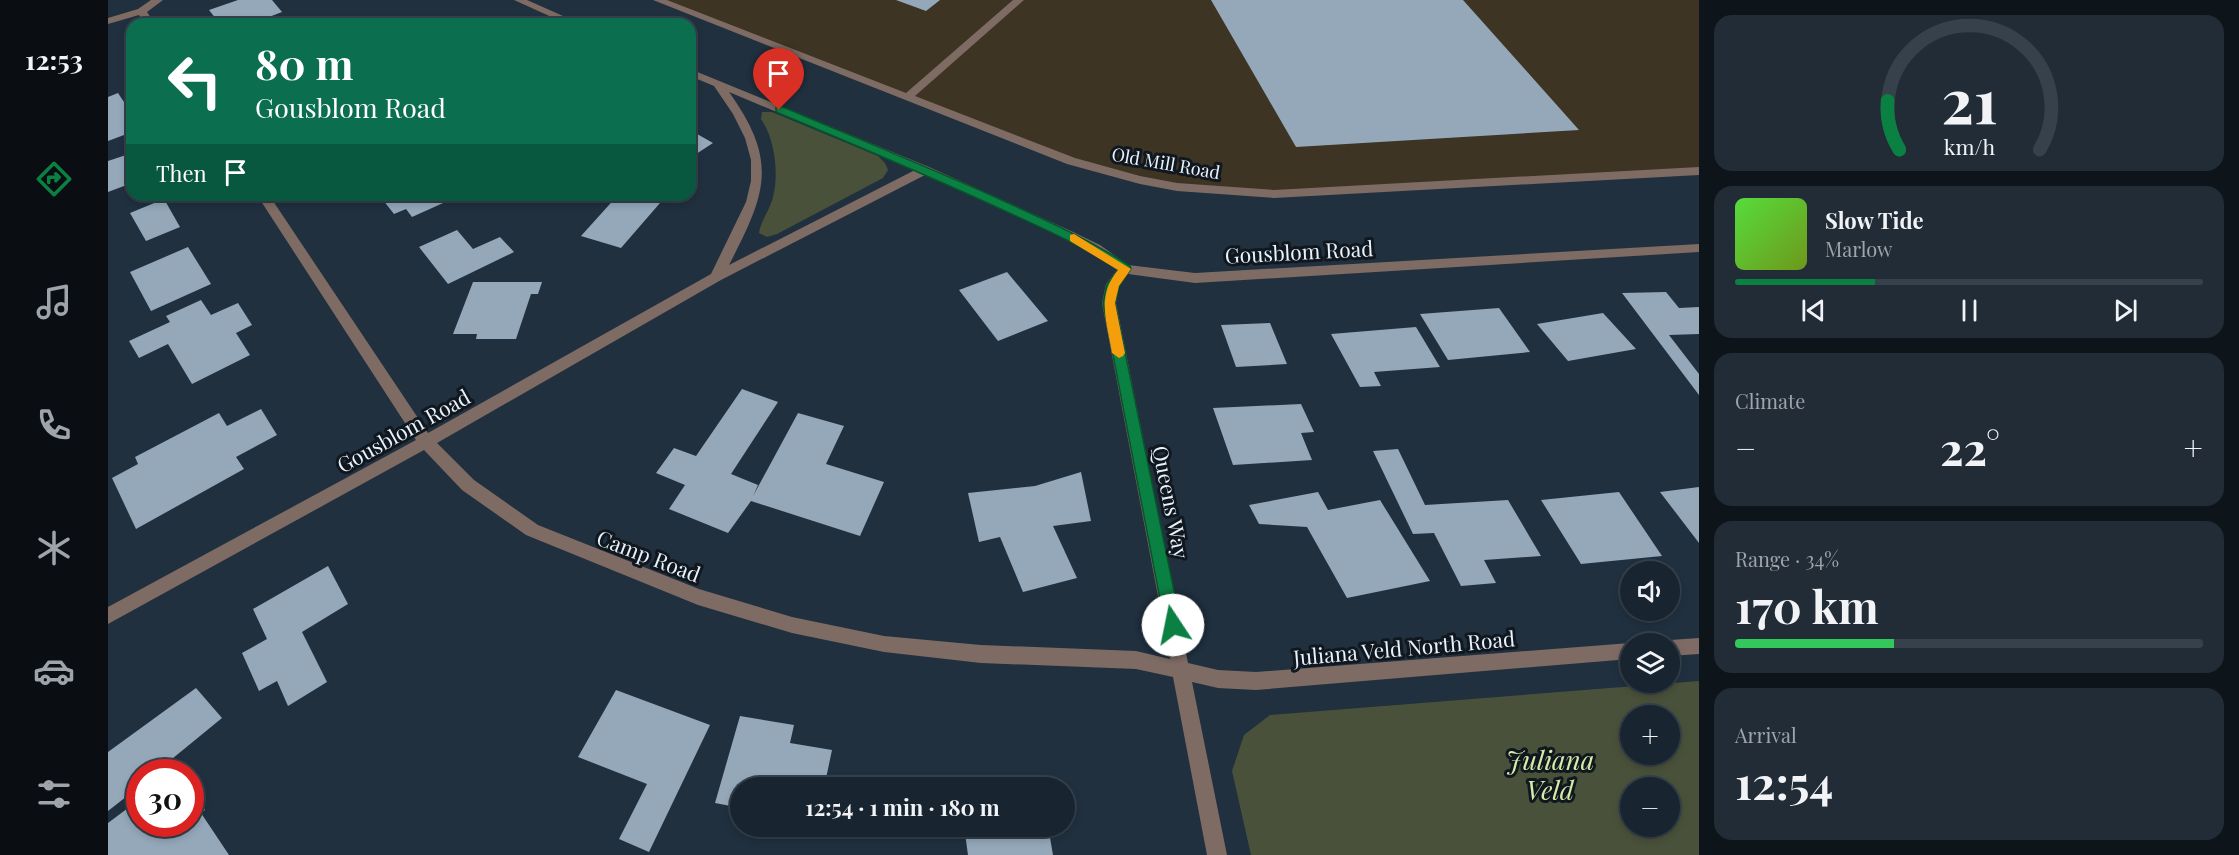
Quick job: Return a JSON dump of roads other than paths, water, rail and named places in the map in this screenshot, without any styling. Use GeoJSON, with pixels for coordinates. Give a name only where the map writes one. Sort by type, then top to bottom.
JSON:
{"type":"FeatureCollection","features":[{"type":"Feature","properties":{"kind":"street"},"geometry":{"type":"LineString","coordinates":[[108,21],[141,11],[158,0]]}},
{"type":"Feature","properties":{"kind":"street"},"geometry":{"type":"LineString","coordinates":[[519,0],[562,18]]}},
{"type":"Feature","properties":{"kind":"street","name":"Old Mill Road"},"geometry":{"type":"LineString","coordinates":[[658,0],[1082,165],[1140,180],[1210,191],[1309,193],[1699,171]]}},
{"type":"Feature","properties":{"kind":"street"},"geometry":{"type":"LineString","coordinates":[[906,98],[1019,0]]}},
{"type":"Feature","properties":{"kind":"street"},"geometry":{"type":"LineString","coordinates":[[141,11],[146,18]]}},
{"type":"Feature","properties":{"kind":"street","name":"Gousblom Road"},"geometry":{"type":"LineString","coordinates":[[696,75],[925,170],[1067,234],[1095,248],[1125,269],[1195,278],[1699,248]]}},
{"type":"Feature","properties":{"kind":"street","name":"Gousblom Road"},"geometry":{"type":"LineString","coordinates":[[716,277],[747,217],[759,177],[754,141],[738,110],[717,84]]}},
{"type":"Feature","properties":{"kind":"street","name":"Gousblom Road"},"geometry":{"type":"LineString","coordinates":[[108,616],[426,442],[716,277],[925,170]]}},
{"type":"Feature","properties":{"kind":"street","name":"Camp Road"},"geometry":{"type":"LineString","coordinates":[[267,201],[426,442],[468,485],[532,530],[698,597],[781,622],[884,644],[981,654],[1136,660],[1182,671]]}},
{"type":"Feature","properties":{"kind":"street","name":"Queens Way"},"geometry":{"type":"LineString","coordinates":[[1125,269],[1113,284],[1109,303],[1217,855]]}},
{"type":"Feature","properties":{"kind":"street"},"geometry":{"type":"LineString","coordinates":[[1680,647],[1699,646]]}},
{"type":"Feature","properties":{"kind":"street","name":"Juliana Veld North Road"},"geometry":{"type":"LineString","coordinates":[[1182,671],[1218,679],[1256,681],[1620,652]]}},
{"type":"Feature","properties":{"kind":"park label","name":"Juliana Veld"},"geometry":{"type":"Point","coordinates":[1550,774]}}]}
